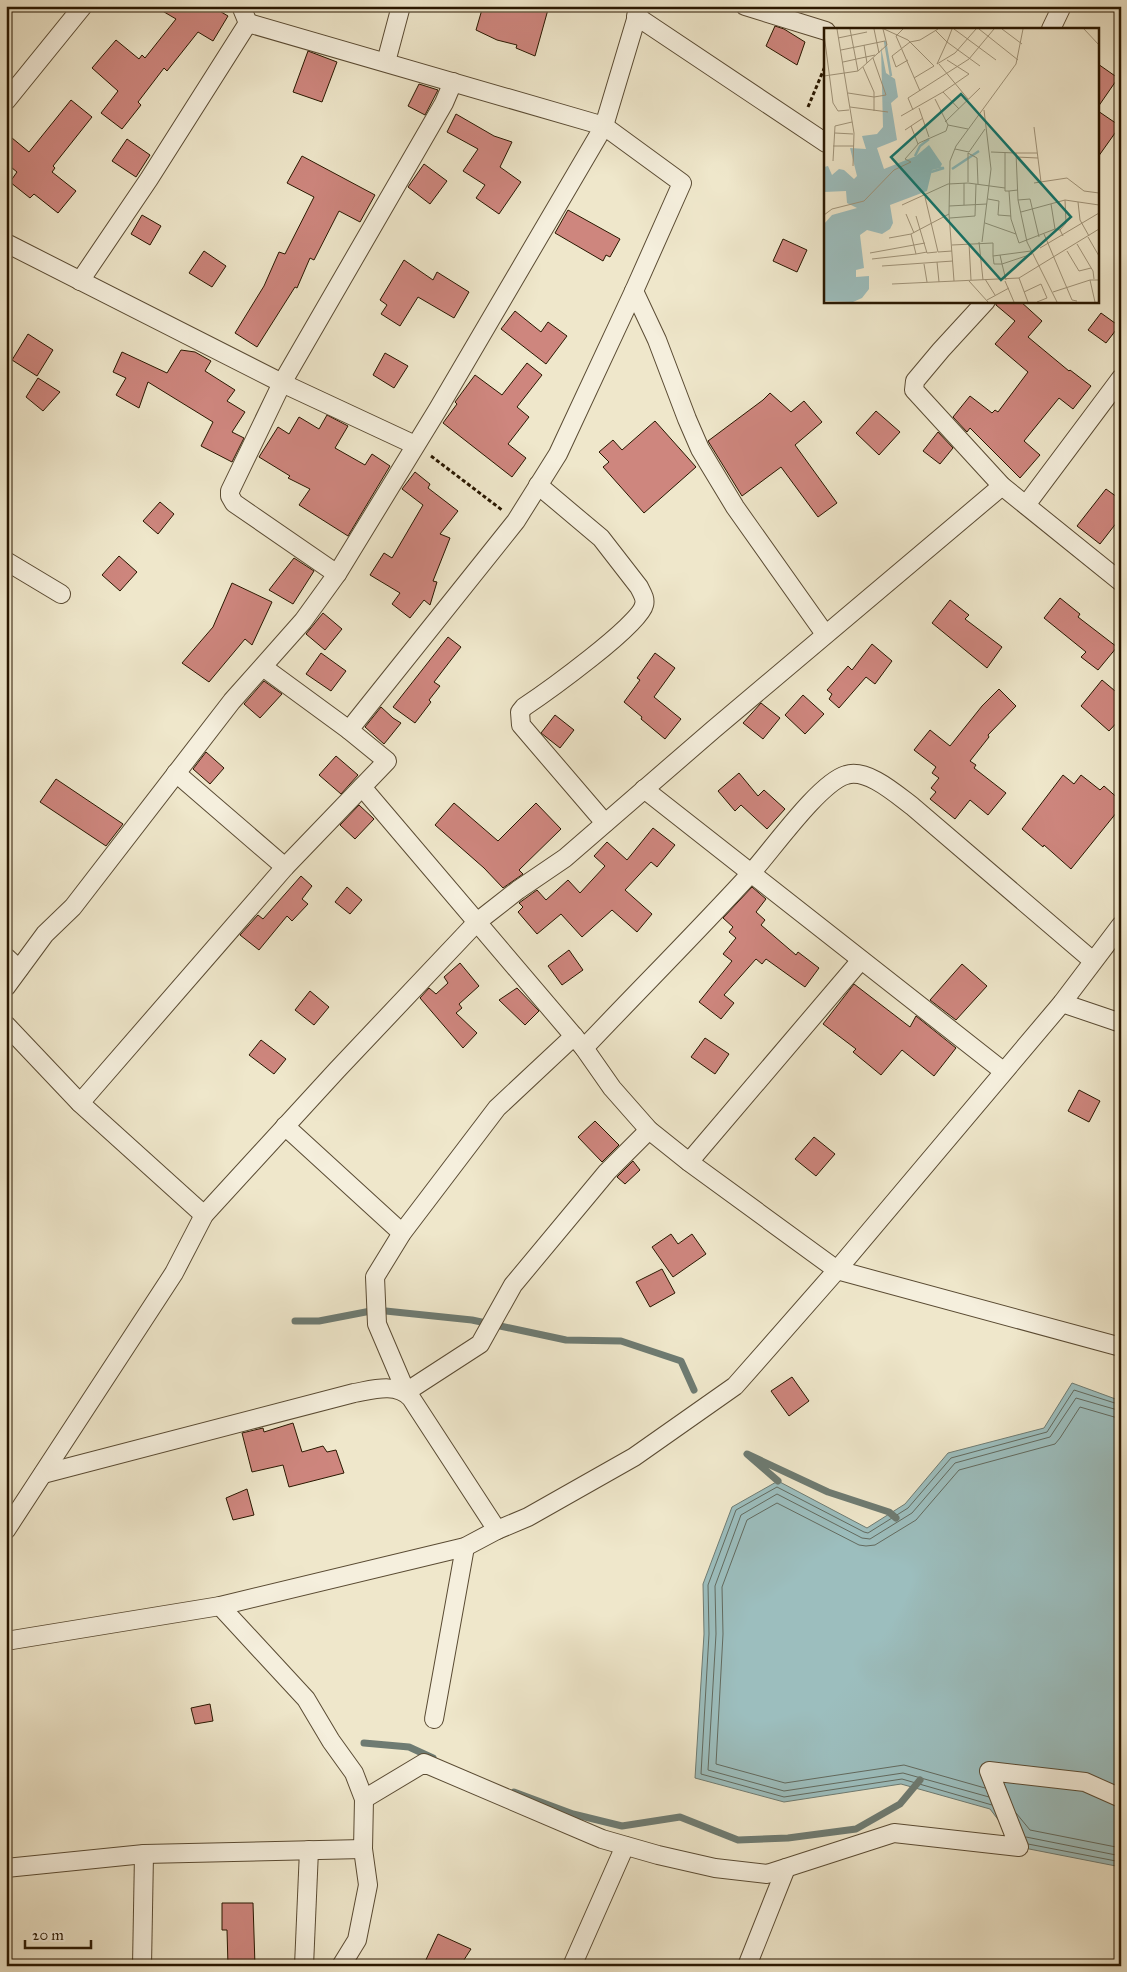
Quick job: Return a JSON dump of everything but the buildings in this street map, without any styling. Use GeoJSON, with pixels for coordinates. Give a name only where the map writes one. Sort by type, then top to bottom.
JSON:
{"type":"FeatureCollection","features":[{"type":"Feature","properties":{"kind":"street"},"geometry":{"type":"LineString","coordinates":[[6,101],[83,6]]}},
{"type":"Feature","properties":{"kind":"street"},"geometry":{"type":"LineString","coordinates":[[241,6],[248,23]]}},
{"type":"Feature","properties":{"kind":"street"},"geometry":{"type":"LineString","coordinates":[[386,62],[401,6]]}},
{"type":"Feature","properties":{"kind":"street"},"geometry":{"type":"LineString","coordinates":[[745,6],[824,30]]}},
{"type":"Feature","properties":{"kind":"street"},"geometry":{"type":"LineString","coordinates":[[1051,28],[1062,6]]}},
{"type":"Feature","properties":{"kind":"street"},"geometry":{"type":"LineString","coordinates":[[6,987],[46,934],[73,907],[232,701],[303,621],[337,574],[604,126],[638,11],[824,143]]}},
{"type":"Feature","properties":{"kind":"street"},"geometry":{"type":"LineString","coordinates":[[248,23],[604,126],[682,182],[634,291],[558,454],[516,521],[349,730]]}},
{"type":"Feature","properties":{"kind":"street"},"geometry":{"type":"LineString","coordinates":[[80,280],[149,179],[248,23]]}},
{"type":"Feature","properties":{"kind":"street"},"geometry":{"type":"LineString","coordinates":[[337,574],[234,503],[230,492],[282,382],[444,103],[454,82]]}},
{"type":"Feature","properties":{"kind":"street"},"geometry":{"type":"LineString","coordinates":[[6,243],[282,382],[415,444]]}},
{"type":"Feature","properties":{"kind":"street"},"geometry":{"type":"LineString","coordinates":[[634,291],[657,340],[700,449],[740,516],[825,634]]}},
{"type":"Feature","properties":{"kind":"street"},"geometry":{"type":"LineString","coordinates":[[985,302],[913,386],[916,393],[1002,486],[1121,582]]}},
{"type":"Feature","properties":{"kind":"street"},"geometry":{"type":"LineString","coordinates":[[1026,506],[1121,378]]}},
{"type":"Feature","properties":{"kind":"street"},"geometry":{"type":"LineString","coordinates":[[538,485],[601,538],[644,596],[644,605],[636,620],[576,670],[524,707],[520,712],[521,725],[605,823]]}},
{"type":"Feature","properties":{"kind":"street"},"geometry":{"type":"LineString","coordinates":[[6,1530],[174,1273],[204,1215],[477,922],[518,890],[565,858],[644,788],[1002,486]]}},
{"type":"Feature","properties":{"kind":"street"},"geometry":{"type":"LineString","coordinates":[[6,561],[61,594]]}},
{"type":"Feature","properties":{"kind":"street"},"geometry":{"type":"LineString","coordinates":[[80,1103],[284,867],[387,762],[349,730],[263,667]]}},
{"type":"Feature","properties":{"kind":"street"},"geometry":{"type":"LineString","coordinates":[[176,773],[284,867]]}},
{"type":"Feature","properties":{"kind":"street"},"geometry":{"type":"LineString","coordinates":[[497,1530],[406,1392],[378,1324],[376,1277],[402,1233],[497,1108],[579,1042],[752,872],[813,800],[832,782],[846,774],[864,775],[885,786],[912,806],[1093,962]]}},
{"type":"Feature","properties":{"kind":"street"},"geometry":{"type":"LineString","coordinates":[[362,787],[579,1042],[612,1088],[649,1130],[689,1162],[837,1270],[1121,1347]]}},
{"type":"Feature","properties":{"kind":"street"},"geometry":{"type":"LineString","coordinates":[[644,788],[1003,1071]]}},
{"type":"Feature","properties":{"kind":"street"},"geometry":{"type":"LineString","coordinates":[[6,1641],[220,1606],[466,1547],[497,1530],[528,1517],[634,1457],[735,1386],[837,1270],[1062,1003],[1121,925]]}},
{"type":"Feature","properties":{"kind":"street"},"geometry":{"type":"LineString","coordinates":[[6,957],[19,969]]}},
{"type":"Feature","properties":{"kind":"street"},"geometry":{"type":"LineString","coordinates":[[689,1162],[861,960]]}},
{"type":"Feature","properties":{"kind":"street"},"geometry":{"type":"LineString","coordinates":[[1062,1003],[1121,1023]]}},
{"type":"Feature","properties":{"kind":"street"},"geometry":{"type":"LineString","coordinates":[[6,1025],[80,1103],[204,1215]]}},
{"type":"Feature","properties":{"kind":"street"},"geometry":{"type":"LineString","coordinates":[[285,1126],[402,1233]]}},
{"type":"Feature","properties":{"kind":"street"},"geometry":{"type":"LineString","coordinates":[[43,1474],[354,1393],[392,1388],[406,1392],[480,1344],[514,1285],[607,1172],[649,1130]]}},
{"type":"Feature","properties":{"kind":"street"},"geometry":{"type":"LineString","coordinates":[[434,1719],[466,1547]]}},
{"type":"Feature","properties":{"kind":"street"},"geometry":{"type":"LineString","coordinates":[[220,1606],[306,1699],[331,1741],[354,1773],[364,1798],[363,1849],[368,1884],[357,1940],[341,1966]]}},
{"type":"Feature","properties":{"kind":"street"},"geometry":{"type":"LineString","coordinates":[[364,1798],[424,1763],[602,1839],[715,1868],[767,1874],[894,1833],[1019,1847],[989,1771],[1085,1782],[1121,1798]]}},
{"type":"Feature","properties":{"kind":"street"},"geometry":{"type":"LineString","coordinates":[[572,1966],[625,1846]]}},
{"type":"Feature","properties":{"kind":"street"},"geometry":{"type":"LineString","coordinates":[[6,1868],[144,1854],[363,1849]]}},
{"type":"Feature","properties":{"kind":"street"},"geometry":{"type":"LineString","coordinates":[[304,1966],[309,1850]]}},
{"type":"Feature","properties":{"kind":"street"},"geometry":{"type":"LineString","coordinates":[[142,1966],[144,1854]]}},
{"type":"Feature","properties":{"kind":"street"},"geometry":{"type":"LineString","coordinates":[[747,1966],[786,1868]]}},
{"type":"Feature","properties":{"kind":"path"},"geometry":{"type":"LineString","coordinates":[[801,126],[824,69]]}},
{"type":"Feature","properties":{"kind":"path"},"geometry":{"type":"LineString","coordinates":[[415,444],[516,521]]}},
{"type":"Feature","properties":{"kind":"water"},"geometry":{"type":"Polygon","coordinates":[[[1072,1383],[1121,1401],[1121,1867],[1019,1847],[990,1809],[901,1784],[784,1802],[695,1778],[704,1634],[703,1584],[732,1507],[778,1481],[867,1528],[905,1504],[948,1453],[1044,1428],[1072,1383]]]}},
{"type":"Feature","properties":{"kind":"waterway"},"geometry":{"type":"LineString","coordinates":[[295,1321],[319,1321],[376,1310],[472,1320],[566,1340],[621,1341],[681,1361],[694,1390]]}},
{"type":"Feature","properties":{"kind":"waterway"},"geometry":{"type":"LineString","coordinates":[[778,1481],[747,1454],[828,1492],[889,1512],[896,1518]]}},
{"type":"Feature","properties":{"kind":"waterway"},"geometry":{"type":"LineString","coordinates":[[364,1743],[409,1747],[433,1758]]}},
{"type":"Feature","properties":{"kind":"waterway"},"geometry":{"type":"LineString","coordinates":[[514,1792],[573,1814],[622,1826],[680,1817],[738,1840],[788,1838],[856,1829],[900,1804],[920,1780]]}}]}
